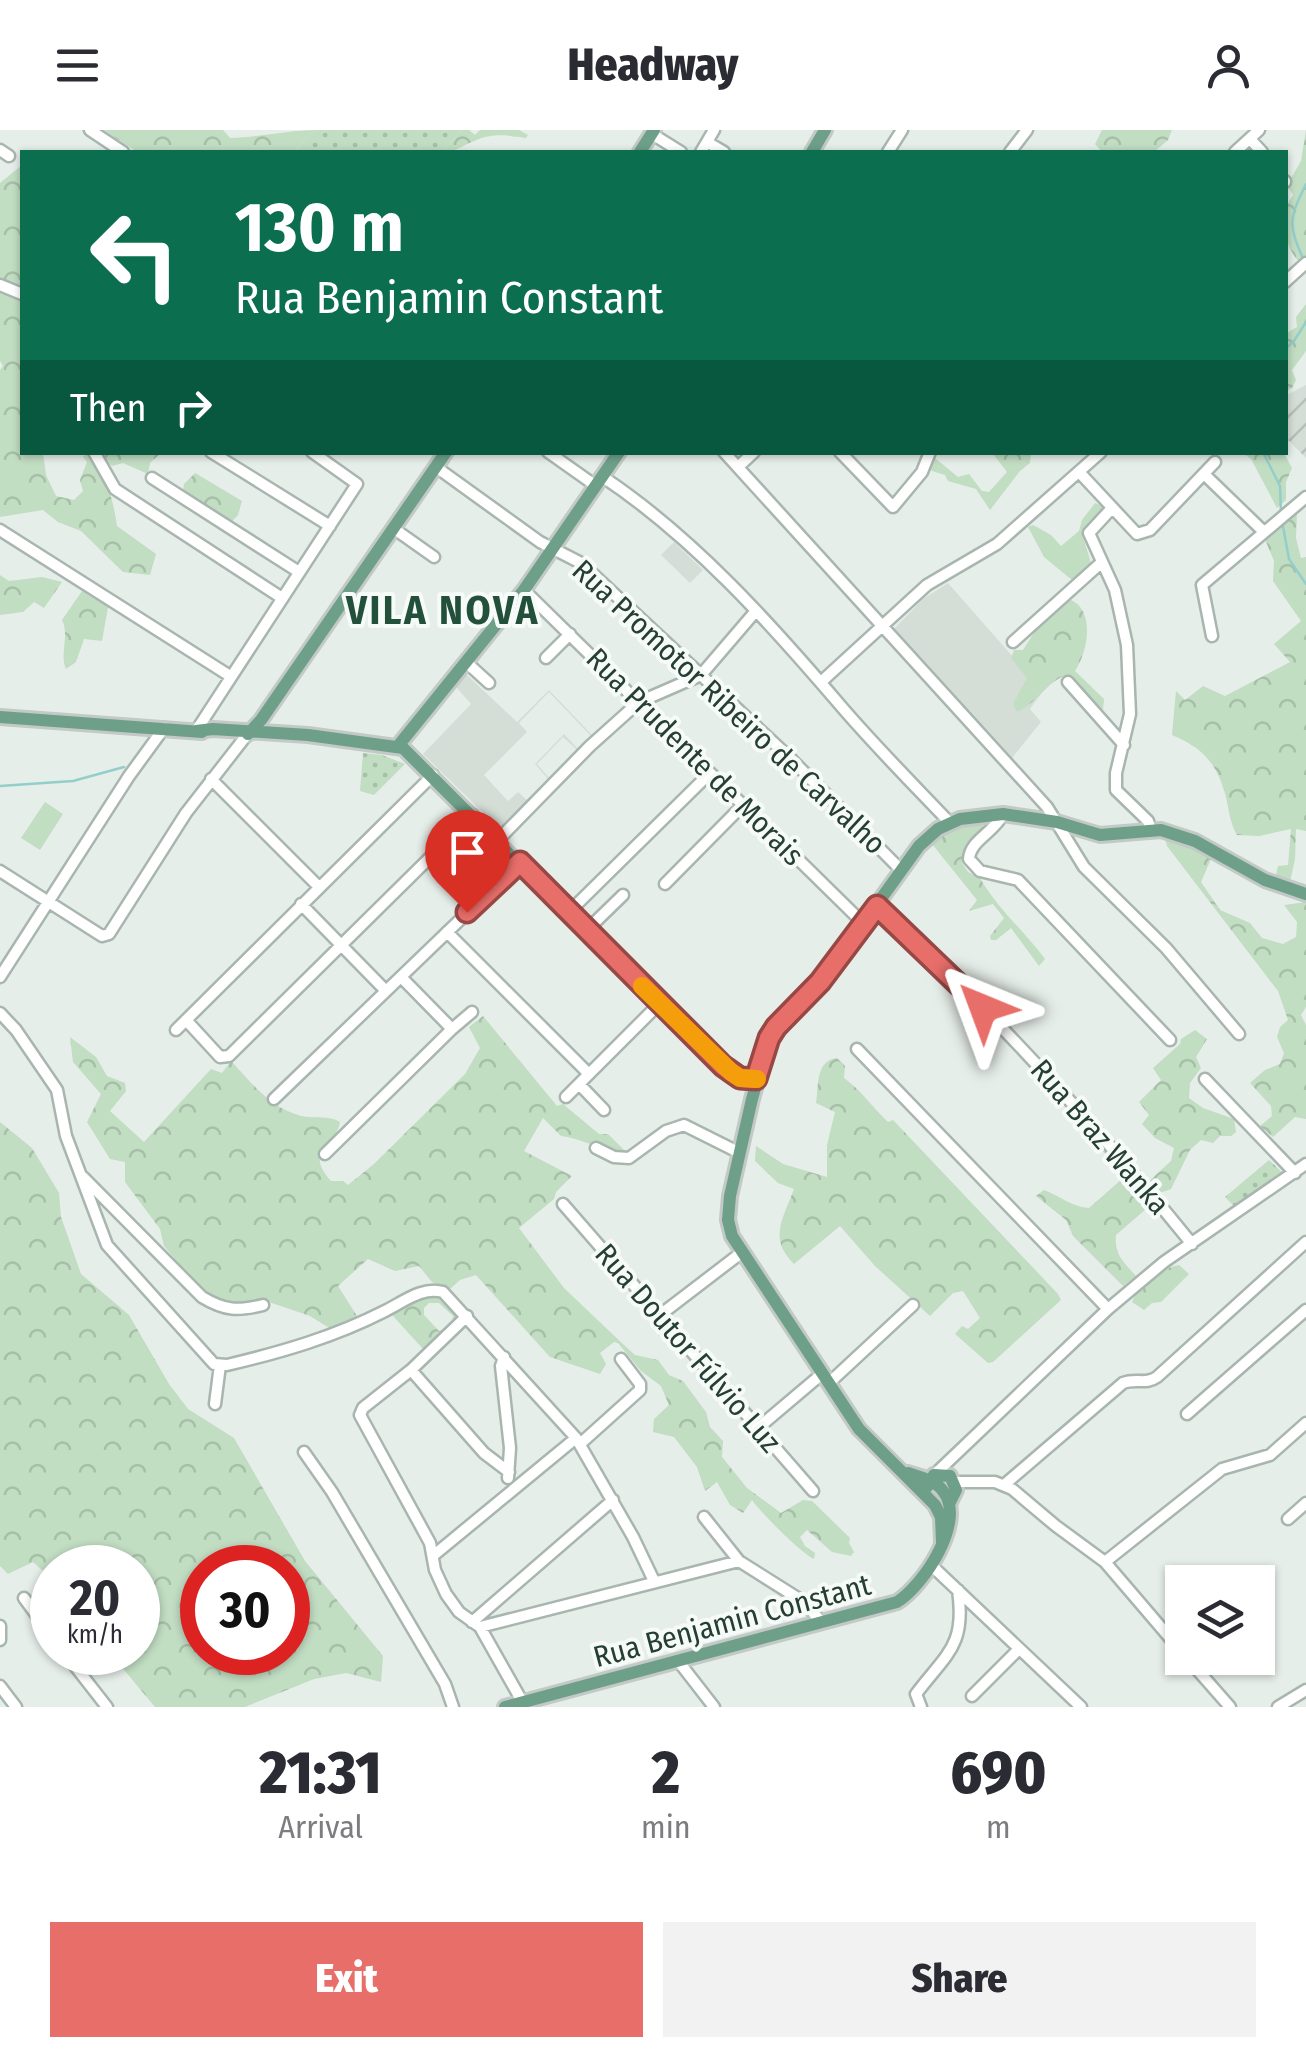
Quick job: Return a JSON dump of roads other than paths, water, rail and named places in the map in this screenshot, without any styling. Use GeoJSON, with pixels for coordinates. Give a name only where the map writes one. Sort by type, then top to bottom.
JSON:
{"type":"FeatureCollection","features":[{"type":"Feature","properties":{"kind":"main road"},"geometry":{"type":"LineString","coordinates":[[248,733],[444,455]]}},
{"type":"Feature","properties":{"kind":"main road"},"geometry":{"type":"LineString","coordinates":[[398,746],[555,549],[617,455]]}},
{"type":"Feature","properties":{"kind":"main road"},"geometry":{"type":"LineString","coordinates":[[4,716],[398,746],[433,775],[687,1032],[731,1072],[740,1078],[756,1079]]}},
{"type":"Feature","properties":{"kind":"main road"},"geometry":{"type":"LineString","coordinates":[[952,1479],[935,1492],[870,1442],[732,1236],[728,1214],[756,1079],[769,1038],[820,982],[929,836],[970,816],[1003,814],[1057,822],[1100,835],[1151,830],[1195,841],[1265,880],[1306,894]]}},
{"type":"Feature","properties":{"kind":"main road"},"geometry":{"type":"LineString","coordinates":[[687,1032],[700,1050],[752,1099]]}},
{"type":"Feature","properties":{"kind":"main road","name":"Rua Benjamin Constant"},"geometry":{"type":"LineString","coordinates":[[505,1707],[555,1701],[678,1662],[897,1602],[916,1589],[932,1566],[948,1527],[935,1492],[955,1493],[952,1479]]}},
{"type":"Feature","properties":{"kind":"street"},"geometry":{"type":"LineString","coordinates":[[90,130],[121,150]]}},
{"type":"Feature","properties":{"kind":"street"},"geometry":{"type":"LineString","coordinates":[[704,147],[714,130]]}},
{"type":"Feature","properties":{"kind":"street"},"geometry":{"type":"LineString","coordinates":[[1012,150],[1027,130]]}},
{"type":"Feature","properties":{"kind":"street"},"geometry":{"type":"LineString","coordinates":[[653,132],[678,150]]}},
{"type":"Feature","properties":{"kind":"street"},"geometry":{"type":"LineString","coordinates":[[96,455],[115,489],[282,598]]}},
{"type":"Feature","properties":{"kind":"street"},"geometry":{"type":"LineString","coordinates":[[217,455],[330,526]]}},
{"type":"Feature","properties":{"kind":"street"},"geometry":{"type":"LineString","coordinates":[[196,731],[357,484],[316,455]]}},
{"type":"Feature","properties":{"kind":"street"},"geometry":{"type":"LineString","coordinates":[[555,455],[670,528],[822,682],[950,823]]}},
{"type":"Feature","properties":{"kind":"street"},"geometry":{"type":"LineString","coordinates":[[727,455],[1057,822],[1084,867],[1166,948],[1239,1034]]}},
{"type":"Feature","properties":{"kind":"street"},"geometry":{"type":"LineString","coordinates":[[738,466],[751,455]]}},
{"type":"Feature","properties":{"kind":"street"},"geometry":{"type":"LineString","coordinates":[[843,455],[893,507],[922,472],[929,456]]}},
{"type":"Feature","properties":{"kind":"street"},"geometry":{"type":"LineString","coordinates":[[822,682],[926,585],[997,544],[1098,455]]}},
{"type":"Feature","properties":{"kind":"street"},"geometry":{"type":"LineString","coordinates":[[1080,473],[1132,532],[1144,533],[1215,462]]}},
{"type":"Feature","properties":{"kind":"street","name":"Rua Promotor Ribeiro de Carvalho"},"geometry":{"type":"LineString","coordinates":[[436,467],[540,542],[581,563],[791,759],[901,870]]}},
{"type":"Feature","properties":{"kind":"street"},"geometry":{"type":"LineString","coordinates":[[1204,474],[1263,531]]}},
{"type":"Feature","properties":{"kind":"street"},"geometry":{"type":"LineString","coordinates":[[152,478],[299,572]]}},
{"type":"Feature","properties":{"kind":"street"},"geometry":{"type":"LineString","coordinates":[[1212,636],[1202,585],[1275,520],[1306,498]]}},
{"type":"Feature","properties":{"kind":"street"},"geometry":{"type":"LineString","coordinates":[[1112,508],[1088,534],[1119,604],[1127,645],[1130,714],[1116,772],[1116,790],[1148,821],[1151,830]]}},
{"type":"Feature","properties":{"kind":"street"},"geometry":{"type":"LineString","coordinates":[[394,528],[434,557]]}},
{"type":"Feature","properties":{"kind":"street"},"geometry":{"type":"LineString","coordinates":[[0,530],[230,676]]}},
{"type":"Feature","properties":{"kind":"street"},"geometry":{"type":"LineString","coordinates":[[1013,642],[1102,562]]}},
{"type":"Feature","properties":{"kind":"street","name":"Rua Prudente de Morais"},"geometry":{"type":"LineString","coordinates":[[524,590],[865,925]]}},
{"type":"Feature","properties":{"kind":"street"},"geometry":{"type":"LineString","coordinates":[[498,840],[584,751],[640,702],[701,675],[755,612]]}},
{"type":"Feature","properties":{"kind":"street"},"geometry":{"type":"LineString","coordinates":[[546,658],[570,634]]}},
{"type":"Feature","properties":{"kind":"street"},"geometry":{"type":"LineString","coordinates":[[466,662],[489,683]]}},
{"type":"Feature","properties":{"kind":"street"},"geometry":{"type":"LineString","coordinates":[[1068,682],[1124,745]]}},
{"type":"Feature","properties":{"kind":"street"},"geometry":{"type":"LineString","coordinates":[[0,977],[128,776],[164,728]]}},
{"type":"Feature","properties":{"kind":"street"},"geometry":{"type":"LineString","coordinates":[[0,871],[106,936],[211,779],[248,733]]}},
{"type":"Feature","properties":{"kind":"street"},"geometry":{"type":"LineString","coordinates":[[569,912],[709,774]]}},
{"type":"Feature","properties":{"kind":"street"},"geometry":{"type":"LineString","coordinates":[[176,1030],[433,775]]}},
{"type":"Feature","properties":{"kind":"street"},"geometry":{"type":"LineString","coordinates":[[211,779],[319,886]]}},
{"type":"Feature","properties":{"kind":"street"},"geometry":{"type":"LineString","coordinates":[[665,884],[742,806]]}},
{"type":"Feature","properties":{"kind":"street"},"geometry":{"type":"LineString","coordinates":[[1003,814],[998,825],[972,846],[969,860],[980,871],[1018,880],[1170,1040]]}},
{"type":"Feature","properties":{"kind":"street"},"geometry":{"type":"LineString","coordinates":[[186,1020],[220,1058],[229,1056],[473,815]]}},
{"type":"Feature","properties":{"kind":"street"},"geometry":{"type":"LineString","coordinates":[[274,1099],[520,862]]}},
{"type":"Feature","properties":{"kind":"street"},"geometry":{"type":"LineString","coordinates":[[587,930],[624,894]]}},
{"type":"Feature","properties":{"kind":"street"},"geometry":{"type":"LineString","coordinates":[[302,904],[386,991]]}},
{"type":"Feature","properties":{"kind":"street","name":"Rua Braz Wanka"},"geometry":{"type":"LineString","coordinates":[[877,906],[1034,1060],[1192,1244]]}},
{"type":"Feature","properties":{"kind":"street"},"geometry":{"type":"LineString","coordinates":[[446,932],[589,1074]]}},
{"type":"Feature","properties":{"kind":"street"},"geometry":{"type":"LineString","coordinates":[[400,976],[452,1029]]}},
{"type":"Feature","properties":{"kind":"street"},"geometry":{"type":"LineString","coordinates":[[566,1097],[659,1004]]}},
{"type":"Feature","properties":{"kind":"street"},"geometry":{"type":"LineString","coordinates":[[325,1154],[472,1012]]}},
{"type":"Feature","properties":{"kind":"street"},"geometry":{"type":"LineString","coordinates":[[0,1013],[54,1084],[66,1136],[106,1245],[208,1358],[220,1365],[264,1356],[338,1333],[429,1290],[443,1292],[578,1441],[654,1582]]}},
{"type":"Feature","properties":{"kind":"street"},"geometry":{"type":"LineString","coordinates":[[856,1049],[1108,1309]]}},
{"type":"Feature","properties":{"kind":"street"},"geometry":{"type":"LineString","coordinates":[[1205,1078],[1295,1173]]}},
{"type":"Feature","properties":{"kind":"street"},"geometry":{"type":"LineString","coordinates":[[580,1084],[604,1110]]}},
{"type":"Feature","properties":{"kind":"street"},"geometry":{"type":"LineString","coordinates":[[596,1148],[629,1158],[666,1131],[684,1124],[740,1153]]}},
{"type":"Feature","properties":{"kind":"street"},"geometry":{"type":"LineString","coordinates":[[935,1492],[953,1457],[1108,1309],[1164,1262],[1306,1164]]}},
{"type":"Feature","properties":{"kind":"street"},"geometry":{"type":"LineString","coordinates":[[81,1176],[202,1297],[224,1310],[263,1305]]}},
{"type":"Feature","properties":{"kind":"street","name":"Rua Doutor Fúlvio Luz"},"geometry":{"type":"LineString","coordinates":[[563,1204],[814,1491]]}},
{"type":"Feature","properties":{"kind":"street"},"geometry":{"type":"LineString","coordinates":[[1004,1484],[1123,1383],[1148,1382],[1158,1376],[1306,1242]]}},
{"type":"Feature","properties":{"kind":"street"},"geometry":{"type":"LineString","coordinates":[[660,1315],[742,1254]]}},
{"type":"Feature","properties":{"kind":"street"},"geometry":{"type":"LineString","coordinates":[[758,1428],[913,1306]]}},
{"type":"Feature","properties":{"kind":"street"},"geometry":{"type":"LineString","coordinates":[[1187,1414],[1306,1310]]}},
{"type":"Feature","properties":{"kind":"street"},"geometry":{"type":"LineString","coordinates":[[466,1316],[411,1370],[360,1411],[434,1555],[435,1570],[446,1594],[459,1612],[476,1624],[523,1703]]}},
{"type":"Feature","properties":{"kind":"street"},"geometry":{"type":"LineString","coordinates":[[504,1357],[501,1366],[510,1448],[506,1494]]}},
{"type":"Feature","properties":{"kind":"street"},"geometry":{"type":"LineString","coordinates":[[434,1555],[640,1390],[640,1384],[621,1359]]}},
{"type":"Feature","properties":{"kind":"street"},"geometry":{"type":"LineString","coordinates":[[215,1404],[220,1365]]}},
{"type":"Feature","properties":{"kind":"street"},"geometry":{"type":"LineString","coordinates":[[411,1370],[484,1452],[509,1472]]}},
{"type":"Feature","properties":{"kind":"street"},"geometry":{"type":"LineString","coordinates":[[1106,1562],[1222,1470],[1270,1455],[1306,1423]]}},
{"type":"Feature","properties":{"kind":"street"},"geometry":{"type":"LineString","coordinates":[[304,1452],[332,1492],[445,1684],[453,1707]]}},
{"type":"Feature","properties":{"kind":"street"},"geometry":{"type":"LineString","coordinates":[[953,1457],[952,1479],[976,1484]]}},
{"type":"Feature","properties":{"kind":"street"},"geometry":{"type":"LineString","coordinates":[[935,1492],[989,1482],[1004,1484],[1106,1562],[1165,1631]]}},
{"type":"Feature","properties":{"kind":"street"},"geometry":{"type":"LineString","coordinates":[[476,1624],[612,1500]]}},
{"type":"Feature","properties":{"kind":"street"},"geometry":{"type":"LineString","coordinates":[[1288,1519],[1306,1503]]}},
{"type":"Feature","properties":{"kind":"street"},"geometry":{"type":"LineString","coordinates":[[704,1517],[739,1561],[804,1602],[822,1623]]}},
{"type":"Feature","properties":{"kind":"street"},"geometry":{"type":"LineString","coordinates":[[476,1624],[739,1561]]}},
{"type":"Feature","properties":{"kind":"street"},"geometry":{"type":"LineString","coordinates":[[932,1566],[1077,1706]]}},
{"type":"Feature","properties":{"kind":"street"},"geometry":{"type":"LineString","coordinates":[[921,1707],[916,1694],[954,1648],[960,1616],[958,1588]]}},
{"type":"Feature","properties":{"kind":"street"},"geometry":{"type":"LineString","coordinates":[[24,1598],[30,1606]]}},
{"type":"Feature","properties":{"kind":"street"},"geometry":{"type":"LineString","coordinates":[[0,1626],[0,1640]]}},
{"type":"Feature","properties":{"kind":"street"},"geometry":{"type":"LineString","coordinates":[[972,1696],[1020,1648]]}},
{"type":"Feature","properties":{"kind":"street"},"geometry":{"type":"LineString","coordinates":[[678,1662],[714,1707]]}},
{"type":"Feature","properties":{"kind":"street"},"geometry":{"type":"LineString","coordinates":[[82,1675],[107,1707]]}},
{"type":"Feature","properties":{"kind":"street"},"geometry":{"type":"LineString","coordinates":[[1202,1675],[1230,1707]]}},
{"type":"Feature","properties":{"kind":"street"},"geometry":{"type":"LineString","coordinates":[[0,1686],[16,1707]]}},
{"type":"Feature","properties":{"kind":"street"},"geometry":{"type":"LineString","coordinates":[[1278,1707],[1306,1690]]}},
{"type":"Feature","properties":{"kind":"waterway"},"geometry":{"type":"LineString","coordinates":[[1303,258],[1292,221],[1306,184]]}},
{"type":"Feature","properties":{"kind":"waterway"},"geometry":{"type":"LineString","coordinates":[[1288,346],[1306,322]]}},
{"type":"Feature","properties":{"kind":"waterway"},"geometry":{"type":"LineString","coordinates":[[1264,455],[1280,486],[1281,513]]}},
{"type":"Feature","properties":{"kind":"waterway"},"geometry":{"type":"LineString","coordinates":[[1282,521],[1289,559],[1306,584]]}},
{"type":"Feature","properties":{"kind":"waterway"},"geometry":{"type":"LineString","coordinates":[[0,786],[73,781],[124,767]]}},
{"type":"Feature","properties":{"kind":"district","name":"VILA NOVA"},"geometry":{"type":"Point","coordinates":[443,610]}}]}
